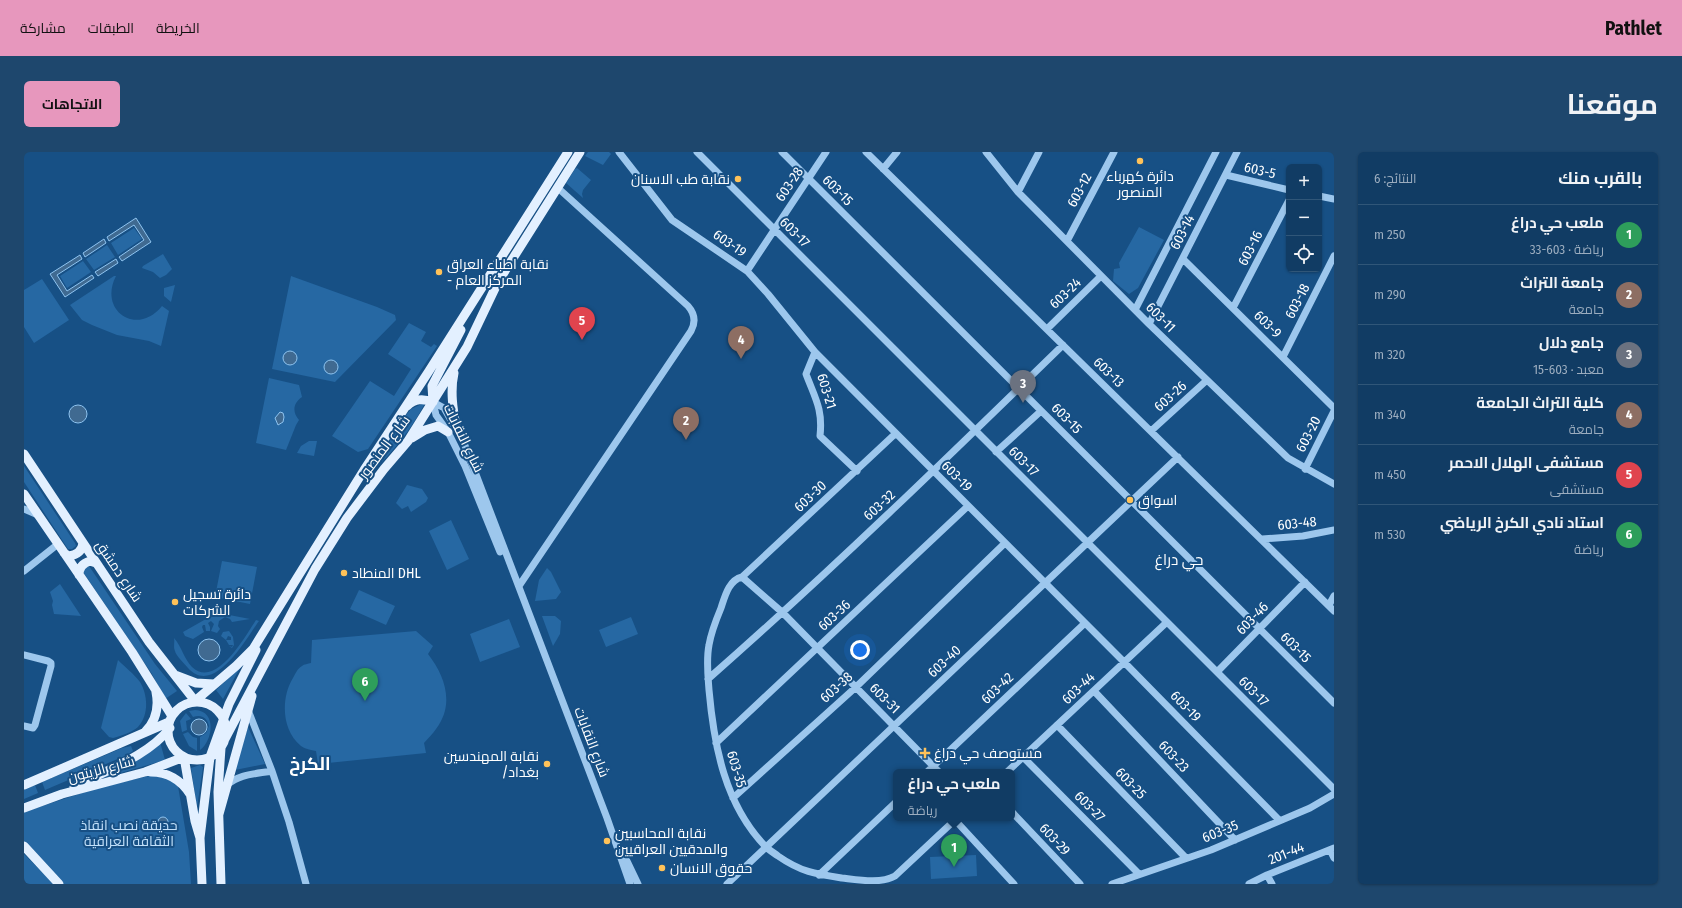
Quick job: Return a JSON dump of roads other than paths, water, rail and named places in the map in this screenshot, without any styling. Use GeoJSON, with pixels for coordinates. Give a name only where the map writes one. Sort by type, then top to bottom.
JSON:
{"type":"FeatureCollection","features":[{"type":"Feature","properties":{"kind":"main road","name":"شارع المنصور"},"geometry":{"type":"LineString","coordinates":[[194,701],[236,666],[253,649],[401,412],[477,296],[568,152]]}},
{"type":"Feature","properties":{"kind":"main road","name":"شارع المنصور"},"geometry":{"type":"LineString","coordinates":[[223,744],[315,569],[347,518],[384,469],[408,441],[433,402],[477,328],[498,282],[580,152]]}},
{"type":"Feature","properties":{"kind":"main road"},"geometry":{"type":"LineString","coordinates":[[401,412],[417,400],[423,399],[433,402],[432,386],[454,345],[477,296]]}},
{"type":"Feature","properties":{"kind":"main road"},"geometry":{"type":"LineString","coordinates":[[408,441],[420,432],[430,428],[441,427],[452,429],[453,406],[451,384],[455,367]]}},
{"type":"Feature","properties":{"kind":"main road","name":"شارع دمشق"},"geometry":{"type":"LineString","coordinates":[[24,454],[149,642],[194,701]]}},
{"type":"Feature","properties":{"kind":"main road"},"geometry":{"type":"LineString","coordinates":[[24,494],[132,652],[156,691],[169,723],[172,747],[184,758],[198,760],[210,757],[223,744]]}},
{"type":"Feature","properties":{"kind":"main road"},"geometry":{"type":"LineString","coordinates":[[64,553],[69,556],[77,554],[83,543]]}},
{"type":"Feature","properties":{"kind":"main road"},"geometry":{"type":"LineString","coordinates":[[79,575],[80,568],[83,564],[90,561],[96,563]]}},
{"type":"Feature","properties":{"kind":"main road"},"geometry":{"type":"LineString","coordinates":[[202,884],[200,838],[210,757],[223,718],[266,629]]}},
{"type":"Feature","properties":{"kind":"main road"},"geometry":{"type":"LineString","coordinates":[[174,674],[192,682],[214,684]]}},
{"type":"Feature","properties":{"kind":"main road"},"geometry":{"type":"LineString","coordinates":[[219,814],[259,675]]}},
{"type":"Feature","properties":{"kind":"main road"},"geometry":{"type":"LineString","coordinates":[[146,749],[148,742],[146,737],[142,734],[149,728],[156,714],[156,691]]}},
{"type":"Feature","properties":{"kind":"main road"},"geometry":{"type":"LineString","coordinates":[[169,723],[179,714],[186,691]]}},
{"type":"Feature","properties":{"kind":"main road"},"geometry":{"type":"LineString","coordinates":[[62,794],[146,749],[169,723],[182,705],[194,701],[204,702],[212,706],[219,711],[223,718],[226,732],[218,770],[221,884]]}},
{"type":"Feature","properties":{"kind":"main road","name":"شارع الزيتون"},"geometry":{"type":"LineString","coordinates":[[24,785],[169,723]]}},
{"type":"Feature","properties":{"kind":"main road"},"geometry":{"type":"LineString","coordinates":[[184,758],[190,795],[200,838]]}},
{"type":"Feature","properties":{"kind":"main road","name":"شارع الزيتون"},"geometry":{"type":"LineString","coordinates":[[24,808],[62,794],[145,772],[184,758]]}},
{"type":"Feature","properties":{"kind":"main road"},"geometry":{"type":"LineString","coordinates":[[145,772],[159,772],[172,776],[182,784],[190,795]]}},
{"type":"Feature","properties":{"kind":"main road"},"geometry":{"type":"LineString","coordinates":[[24,846],[59,884]]}},
{"type":"Feature","properties":{"kind":"street","name":"603-19"},"geometry":{"type":"LineString","coordinates":[[619,152],[672,220],[747,270],[815,352],[1280,820]]}},
{"type":"Feature","properties":{"kind":"street","name":"603-17"},"geometry":{"type":"LineString","coordinates":[[696,152],[1334,789]]}},
{"type":"Feature","properties":{"kind":"street","name":"603-15"},"geometry":{"type":"LineString","coordinates":[[782,152],[1334,703]]}},
{"type":"Feature","properties":{"kind":"street","name":"603-28"},"geometry":{"type":"LineString","coordinates":[[747,270],[826,152]]}},
{"type":"Feature","properties":{"kind":"street","name":"603-13"},"geometry":{"type":"LineString","coordinates":[[866,152],[1332,608]]}},
{"type":"Feature","properties":{"kind":"street"},"geometry":{"type":"LineString","coordinates":[[883,169],[897,152]]}},
{"type":"Feature","properties":{"kind":"street","name":"603-11"},"geometry":{"type":"LineString","coordinates":[[986,152],[1018,192],[1149,324],[1288,458],[1305,469],[1334,484]]}},
{"type":"Feature","properties":{"kind":"street"},"geometry":{"type":"LineString","coordinates":[[1018,192],[1039,152]]}},
{"type":"Feature","properties":{"kind":"street","name":"603-12"},"geometry":{"type":"LineString","coordinates":[[1067,241],[1114,152]]}},
{"type":"Feature","properties":{"kind":"street","name":"603-14"},"geometry":{"type":"LineString","coordinates":[[1135,310],[1216,152]]}},
{"type":"Feature","properties":{"kind":"street","name":"603-14"},"geometry":{"type":"LineString","coordinates":[[1149,324],[1237,152]]}},
{"type":"Feature","properties":{"kind":"street","name":"603-5"},"geometry":{"type":"LineString","coordinates":[[1226,175],[1286,189]]}},
{"type":"Feature","properties":{"kind":"street"},"geometry":{"type":"LineString","coordinates":[[519,586],[691,331],[694,322],[693,313],[688,306],[558,188]]}},
{"type":"Feature","properties":{"kind":"street"},"geometry":{"type":"LineString","coordinates":[[1322,197],[1334,199]]}},
{"type":"Feature","properties":{"kind":"street","name":"603-16"},"geometry":{"type":"LineString","coordinates":[[1233,308],[1286,206]]}},
{"type":"Feature","properties":{"kind":"street","name":"603-18"},"geometry":{"type":"LineString","coordinates":[[1283,357],[1334,256]]}},
{"type":"Feature","properties":{"kind":"street","name":"603-9"},"geometry":{"type":"LineString","coordinates":[[1183,259],[1334,408]]}},
{"type":"Feature","properties":{"kind":"street","name":"603-24"},"geometry":{"type":"LineString","coordinates":[[1047,329],[1101,276]]}},
{"type":"Feature","properties":{"kind":"street","name":"603-32"},"geometry":{"type":"LineString","coordinates":[[708,679],[783,613],[934,471],[1063,345]]}},
{"type":"Feature","properties":{"kind":"street","name":"603-21"},"geometry":{"type":"LineString","coordinates":[[815,352],[806,374],[820,408],[822,421],[820,436],[857,471]]}},
{"type":"Feature","properties":{"kind":"street","name":"603-26"},"geometry":{"type":"LineString","coordinates":[[1151,431],[1207,380]]}},
{"type":"Feature","properties":{"kind":"street","name":"شارع النقابات"},"geometry":{"type":"LineString","coordinates":[[433,402],[444,408],[452,429]]}},
{"type":"Feature","properties":{"kind":"street","name":"شارع النقابات"},"geometry":{"type":"LineString","coordinates":[[433,402],[436,415],[452,429],[464,443],[607,818],[630,884]]}},
{"type":"Feature","properties":{"kind":"street"},"geometry":{"type":"LineString","coordinates":[[996,452],[1041,411]]}},
{"type":"Feature","properties":{"kind":"street","name":"603-20"},"geometry":{"type":"LineString","coordinates":[[1305,469],[1334,411]]}},
{"type":"Feature","properties":{"kind":"street","name":"603-30"},"geometry":{"type":"LineString","coordinates":[[742,577],[895,434]]}},
{"type":"Feature","properties":{"kind":"street","name":"603-40"},"geometry":{"type":"LineString","coordinates":[[727,884],[1178,457]]}},
{"type":"Feature","properties":{"kind":"street","name":"603-36"},"geometry":{"type":"LineString","coordinates":[[716,743],[818,649],[968,506]]}},
{"type":"Feature","properties":{"kind":"street"},"geometry":{"type":"LineString","coordinates":[[24,509],[38,515]]}},
{"type":"Feature","properties":{"kind":"street","name":"603-48"},"geometry":{"type":"LineString","coordinates":[[1262,539],[1303,536],[1334,530]]}},
{"type":"Feature","properties":{"kind":"street","name":"603-38"},"geometry":{"type":"LineString","coordinates":[[733,798],[856,687],[1005,543]]}},
{"type":"Feature","properties":{"kind":"street"},"geometry":{"type":"LineString","coordinates":[[24,571],[58,544]]}},
{"type":"Feature","properties":{"kind":"street","name":"603-31"},"geometry":{"type":"LineString","coordinates":[[742,577],[783,613],[936,769]]}},
{"type":"Feature","properties":{"kind":"street","name":"603-35"},"geometry":{"type":"LineString","coordinates":[[742,577],[734,580],[715,624],[709,645],[708,679],[711,712],[721,766],[733,798],[748,824],[766,847],[796,868],[819,875],[880,882],[890,880],[895,876],[954,821]]}},
{"type":"Feature","properties":{"kind":"street","name":"603-46"},"geometry":{"type":"LineString","coordinates":[[1217,672],[1305,582]]}},
{"type":"Feature","properties":{"kind":"street"},"geometry":{"type":"LineString","coordinates":[[1332,608],[1334,596]]}},
{"type":"Feature","properties":{"kind":"street","name":"603-44"},"geometry":{"type":"LineString","coordinates":[[1010,769],[1167,622]]}},
{"type":"Feature","properties":{"kind":"street","name":"603-42"},"geometry":{"type":"LineString","coordinates":[[930,769],[1085,623]]}},
{"type":"Feature","properties":{"kind":"street"},"geometry":{"type":"LineString","coordinates":[[24,654],[48,661],[51,663],[51,666],[35,725],[33,728],[24,726]]}},
{"type":"Feature","properties":{"kind":"street","name":"603-23"},"geometry":{"type":"LineString","coordinates":[[1094,690],[1235,840]]}},
{"type":"Feature","properties":{"kind":"street"},"geometry":{"type":"LineString","coordinates":[[248,710],[272,771],[289,822],[306,884]]}},
{"type":"Feature","properties":{"kind":"street","name":"603-25"},"geometry":{"type":"LineString","coordinates":[[1057,725],[1186,858]]}},
{"type":"Feature","properties":{"kind":"street","name":"603-27"},"geometry":{"type":"LineString","coordinates":[[1023,757],[1139,874]]}},
{"type":"Feature","properties":{"kind":"street"},"geometry":{"type":"LineString","coordinates":[[226,787],[229,783],[242,776],[272,771]]}},
{"type":"Feature","properties":{"kind":"street","name":"603-35"},"geometry":{"type":"LineString","coordinates":[[1112,884],[1235,840],[1310,808],[1334,794]]}},
{"type":"Feature","properties":{"kind":"street"},"geometry":{"type":"LineString","coordinates":[[819,875],[893,805]]}},
{"type":"Feature","properties":{"kind":"street","name":"603-29"},"geometry":{"type":"LineString","coordinates":[[1015,815],[1080,884]]}},
{"type":"Feature","properties":{"kind":"street","name":"شارع النقابات"},"geometry":{"type":"LineString","coordinates":[[607,818],[614,830],[638,884]]}},
{"type":"Feature","properties":{"kind":"street"},"geometry":{"type":"LineString","coordinates":[[958,821],[1014,884]]}},
{"type":"Feature","properties":{"kind":"street"},"geometry":{"type":"LineString","coordinates":[[1332,849],[1334,858]]}},
{"type":"Feature","properties":{"kind":"street","name":"201-44"},"geometry":{"type":"LineString","coordinates":[[1249,884],[1267,875],[1332,849]]}},
{"type":"Feature","properties":{"kind":"street"},"geometry":{"type":"LineString","coordinates":[[1267,875],[1272,884]]}},
{"type":"Feature","properties":{"kind":"place","name":"دائرة كهرباء المنصور"},"geometry":{"type":"Point","coordinates":[1140,161]}},
{"type":"Feature","properties":{"kind":"place","name":"نقابة طب الاسنان"},"geometry":{"type":"Point","coordinates":[738,179]}},
{"type":"Feature","properties":{"kind":"place","name":"نقابة اطباء العراق - المركز العام"},"geometry":{"type":"Point","coordinates":[439,272]}},
{"type":"Feature","properties":{"kind":"place","name":"مستشفى الهلال الاحمر"},"geometry":{"type":"Point","coordinates":[582,340]}},
{"type":"Feature","properties":{"kind":"place","name":"كلية التراث الجامعة"},"geometry":{"type":"Point","coordinates":[741,359]}},
{"type":"Feature","properties":{"kind":"place","name":"جامع دلال"},"geometry":{"type":"Point","coordinates":[1023,403]}},
{"type":"Feature","properties":{"kind":"place","name":"جامعة التراث"},"geometry":{"type":"Point","coordinates":[686,440]}},
{"type":"Feature","properties":{"kind":"place","name":"اسواق"},"geometry":{"type":"Point","coordinates":[1130,500]}},
{"type":"Feature","properties":{"kind":"place","name":"المنطاد DHL"},"geometry":{"type":"Point","coordinates":[344,573]}},
{"type":"Feature","properties":{"kind":"place","name":"دائرة تسجيل الشركات"},"geometry":{"type":"Point","coordinates":[175,602]}},
{"type":"Feature","properties":{"kind":"place","name":"استاد نادي الكرخ الرياضي"},"geometry":{"type":"Point","coordinates":[365,701]}},
{"type":"Feature","properties":{"kind":"place","name":"مستوصف حي دراغ"},"geometry":{"type":"Point","coordinates":[925,753]}},
{"type":"Feature","properties":{"kind":"place","name":"نقابة المهندسين /بغداد"},"geometry":{"type":"Point","coordinates":[547,764]}},
{"type":"Feature","properties":{"kind":"place","name":"نقابة المحاسبين والمدقيين العراقيين"},"geometry":{"type":"Point","coordinates":[607,841]}},
{"type":"Feature","properties":{"kind":"place","name":"ملعب حي دراغ"},"geometry":{"type":"Point","coordinates":[954,867]}},
{"type":"Feature","properties":{"kind":"place","name":"حقوق الانسان"},"geometry":{"type":"Point","coordinates":[662,868]}},
{"type":"Feature","properties":{"kind":"district","name":"حي دراغ"},"geometry":{"type":"Point","coordinates":[1179,560]}},
{"type":"Feature","properties":{"kind":"district","name":"الكرخ"},"geometry":{"type":"Point","coordinates":[310,764]}},
{"type":"Feature","properties":{"kind":"park label","name":"حديقة نصب انقاذ الثقافة العراقية"},"geometry":{"type":"Point","coordinates":[129,834]}}]}
